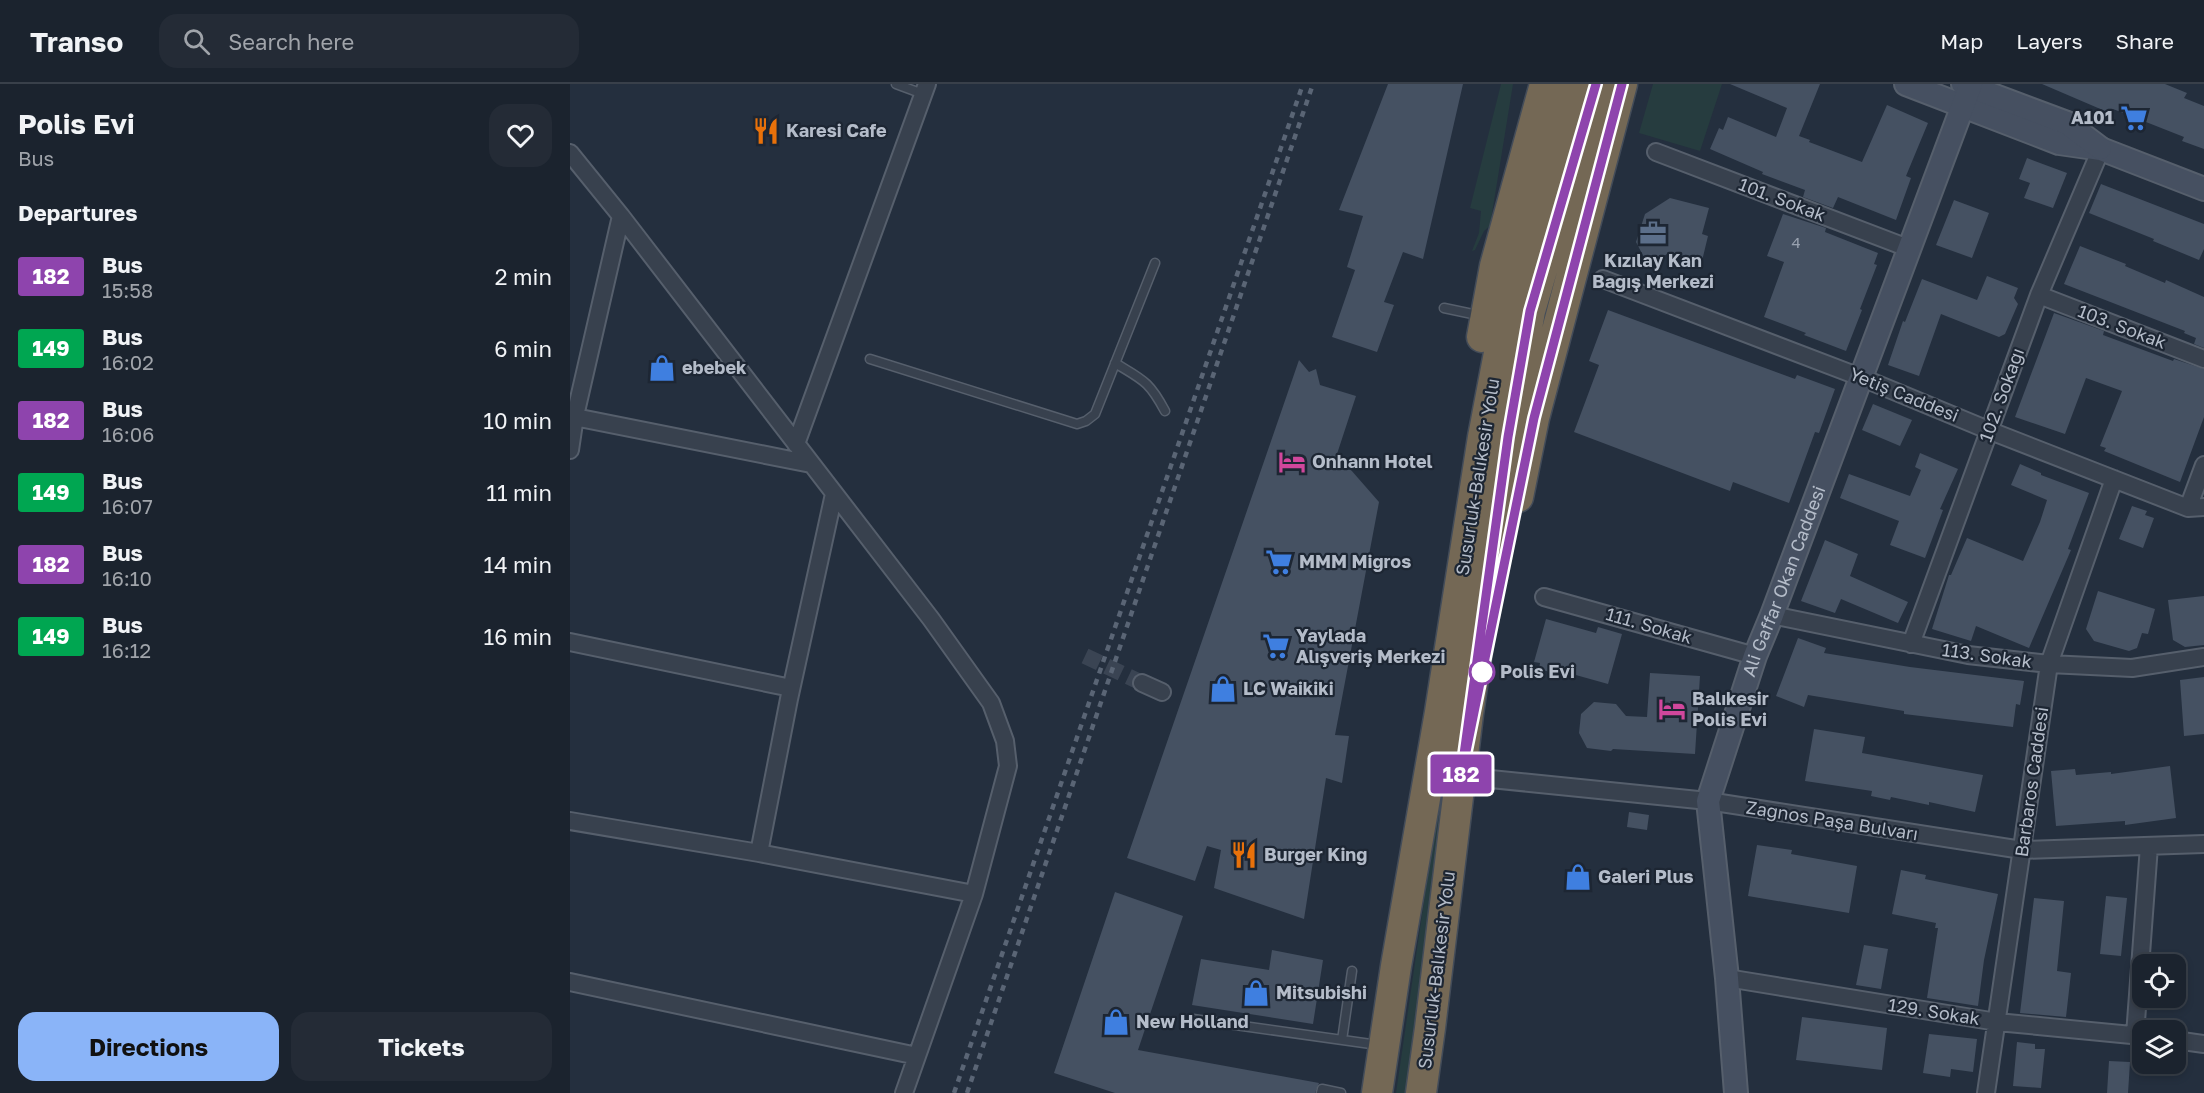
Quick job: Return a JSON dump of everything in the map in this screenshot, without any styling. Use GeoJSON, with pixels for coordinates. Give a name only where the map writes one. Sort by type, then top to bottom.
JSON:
{"type":"FeatureCollection","features":[{"type":"Feature","properties":{"kind":"highway","name":"Susurluk-Balıkesir Yolu"},"geometry":{"type":"LineString","coordinates":[[1411,875],[1414,804],[1446,540],[1495,266],[1545,84]]}},
{"type":"Feature","properties":{"kind":"highway","name":"Susurluk-Balıkesir Yolu"},"geometry":{"type":"LineString","coordinates":[[1377,1093],[1483,437],[1506,316],[1571,84]]}},
{"type":"Feature","properties":{"kind":"highway","name":"Susurluk-Balıkesir Yolu"},"geometry":{"type":"LineString","coordinates":[[1421,1093],[1506,448],[1530,311],[1596,84]]}},
{"type":"Feature","properties":{"kind":"highway","name":"Susurluk-Balıkesir Yolu"},"geometry":{"type":"LineString","coordinates":[[1461,776],[1534,418],[1622,84]]}},
{"type":"Feature","properties":{"kind":"main road"},"geometry":{"type":"LineString","coordinates":[[1906,84],[1967,90],[2067,123],[2101,149],[2204,189]]}},
{"type":"Feature","properties":{"kind":"main road","name":"Ali Gaffar Okan Caddesi"},"geometry":{"type":"LineString","coordinates":[[1736,1093],[1727,978],[1708,801],[1755,656],[1967,90]]}},
{"type":"Feature","properties":{"kind":"street"},"geometry":{"type":"LineString","coordinates":[[796,444],[925,89]]}},
{"type":"Feature","properties":{"kind":"street","name":"102. Sokağı"},"geometry":{"type":"LineString","coordinates":[[1911,644],[2039,295],[2101,149]]}},
{"type":"Feature","properties":{"kind":"street","name":"101. Sokak"},"geometry":{"type":"LineString","coordinates":[[1656,152],[1908,248]]}},
{"type":"Feature","properties":{"kind":"street"},"geometry":{"type":"LineString","coordinates":[[573,161],[621,216],[931,620],[991,703],[1005,741],[1008,766],[974,894],[904,1093]]}},
{"type":"Feature","properties":{"kind":"street"},"geometry":{"type":"LineString","coordinates":[[570,450],[572,416],[621,216]]}},
{"type":"Feature","properties":{"kind":"street","name":"Yetiş Caddesi"},"geometry":{"type":"LineString","coordinates":[[1603,279],[1860,377],[2114,479],[2196,507]]}},
{"type":"Feature","properties":{"kind":"street","name":"103. Sokak"},"geometry":{"type":"LineString","coordinates":[[2039,295],[2204,358]]}},
{"type":"Feature","properties":{"kind":"street"},"geometry":{"type":"LineString","coordinates":[[572,416],[811,464]]}},
{"type":"Feature","properties":{"kind":"street"},"geometry":{"type":"LineString","coordinates":[[2196,507],[2204,465]]}},
{"type":"Feature","properties":{"kind":"street","name":"Barbaros Caddesi"},"geometry":{"type":"LineString","coordinates":[[1986,1093],[2049,664],[2114,479]]}},
{"type":"Feature","properties":{"kind":"street"},"geometry":{"type":"LineString","coordinates":[[759,853],[791,688],[834,494]]}},
{"type":"Feature","properties":{"kind":"street","name":"111. Sokak"},"geometry":{"type":"LineString","coordinates":[[1544,597],[1755,656]]}},
{"type":"Feature","properties":{"kind":"street","name":"113. Sokak"},"geometry":{"type":"LineString","coordinates":[[1772,615],[1968,655],[2049,664],[2132,668],[2204,657]]}},
{"type":"Feature","properties":{"kind":"street"},"geometry":{"type":"LineString","coordinates":[[570,642],[791,688]]}},
{"type":"Feature","properties":{"kind":"street"},"geometry":{"type":"LineString","coordinates":[[1142,683],[1162,692]]}},
{"type":"Feature","properties":{"kind":"street","name":"Zağnos Paşa Bulvarı"},"geometry":{"type":"LineString","coordinates":[[1461,776],[1708,801],[2022,850],[2204,844]]}},
{"type":"Feature","properties":{"kind":"street"},"geometry":{"type":"LineString","coordinates":[[570,821],[759,853],[974,894]]}},
{"type":"Feature","properties":{"kind":"street"},"geometry":{"type":"LineString","coordinates":[[2139,1020],[2149,846]]}},
{"type":"Feature","properties":{"kind":"street","name":"129. Sokak"},"geometry":{"type":"LineString","coordinates":[[1727,978],[1997,1022],[2132,1035]]}},
{"type":"Feature","properties":{"kind":"street"},"geometry":{"type":"LineString","coordinates":[[570,982],[917,1056]]}},
{"type":"Feature","properties":{"kind":"street"},"geometry":{"type":"LineString","coordinates":[[2186,1042],[2204,1044]]}},
{"type":"Feature","properties":{"kind":"lane"},"geometry":{"type":"LineString","coordinates":[[896,84],[925,89]]}},
{"type":"Feature","properties":{"kind":"lane"},"geometry":{"type":"LineString","coordinates":[[870,359],[1077,424],[1086,421],[1095,414],[1155,263]]}},
{"type":"Feature","properties":{"kind":"lane"},"geometry":{"type":"LineString","coordinates":[[1444,308],[1486,316]]}},
{"type":"Feature","properties":{"kind":"lane"},"geometry":{"type":"LineString","coordinates":[[1115,363],[1145,381],[1154,390],[1165,411]]}},
{"type":"Feature","properties":{"kind":"lane"},"geometry":{"type":"LineString","coordinates":[[1341,1040],[1352,971]]}},
{"type":"Feature","properties":{"kind":"lane"},"geometry":{"type":"LineString","coordinates":[[1193,1019],[1384,1046]]}},
{"type":"Feature","properties":{"kind":"lane"},"geometry":{"type":"LineString","coordinates":[[1321,1093],[1322,1089],[1341,1093]]}},
{"type":"Feature","properties":{"kind":"green space"},"geometry":{"type":"Polygon","coordinates":[[[1501,84],[1513,84],[1490,226],[1484,231],[1475,250],[1472,251],[1479,233],[1481,211],[1470,208],[1501,84]]]}},
{"type":"Feature","properties":{"kind":"green space"},"geometry":{"type":"Polygon","coordinates":[[[1653,84],[1722,84],[1700,151],[1639,133],[1653,84]]]}},
{"type":"Feature","properties":{"kind":"green space"},"geometry":{"type":"Polygon","coordinates":[[[1462,664],[1420,1003],[1406,1093],[1396,1093],[1440,791],[1462,664]]]}},
{"type":"Feature","properties":{"kind":"building"},"geometry":{"type":"Polygon","coordinates":[[[1388,84],[1463,84],[1423,259],[1403,252],[1384,302],[1394,305],[1377,352],[1332,337],[1355,270],[1347,267],[1363,216],[1339,210],[1388,84]]]}},
{"type":"Feature","properties":{"kind":"building"},"geometry":{"type":"Polygon","coordinates":[[[1730,84],[1820,84],[1799,136],[1862,162],[1887,105],[1928,123],[1906,176],[1911,178],[1896,220],[1838,197],[1833,208],[1803,197],[1805,190],[1762,174],[1763,172],[1710,149],[1719,128],[1723,130],[1728,117],[1776,137],[1787,108],[1730,84]]]}},
{"type":"Feature","properties":{"kind":"building"},"geometry":{"type":"Polygon","coordinates":[[[2042,84],[2165,84],[2187,93],[2184,98],[2204,106],[2204,149],[2182,141],[2184,137],[2113,109],[2112,114],[2042,84]]]}},
{"type":"Feature","properties":{"kind":"building"},"geometry":{"type":"Polygon","coordinates":[[[2027,158],[2067,173],[2053,208],[2024,198],[2030,183],[2019,179],[2027,158]]]}},
{"type":"Feature","properties":{"kind":"building"},"geometry":{"type":"Polygon","coordinates":[[[2101,184],[2204,224],[2204,249],[2199,260],[2089,213],[2101,184]]]}},
{"type":"Feature","properties":{"kind":"building"},"geometry":{"type":"Polygon","coordinates":[[[1670,198],[1709,208],[1702,234],[1708,236],[1702,261],[1669,253],[1648,265],[1636,242],[1645,214],[1670,198]]]}},
{"type":"Feature","properties":{"kind":"building"},"geometry":{"type":"Polygon","coordinates":[[[1954,200],[1989,213],[1972,258],[1936,245],[1954,200]]]}},
{"type":"Feature","properties":{"kind":"building"},"geometry":{"type":"Polygon","coordinates":[[[1783,214],[1826,228],[1825,232],[1878,253],[1874,264],[1877,265],[1846,351],[1764,317],[1784,262],[1767,256],[1783,214]]]}},
{"type":"Feature","properties":{"kind":"building"},"geometry":{"type":"Polygon","coordinates":[[[2080,246],[2126,264],[2125,266],[2165,283],[2166,280],[2204,297],[2204,348],[2194,344],[2196,338],[2184,333],[2185,331],[2064,284],[2080,246]]]}},
{"type":"Feature","properties":{"kind":"building"},"geometry":{"type":"Polygon","coordinates":[[[1987,276],[2018,288],[2014,298],[2018,304],[2005,334],[1999,337],[1941,314],[1919,376],[1888,365],[1903,321],[1905,322],[1922,279],[1977,300],[1987,276]]]}},
{"type":"Feature","properties":{"kind":"building"},"geometry":{"type":"Polygon","coordinates":[[[1608,310],[1795,379],[1797,375],[1835,389],[1819,433],[1815,432],[1789,503],[1733,482],[1730,491],[1574,432],[1599,365],[1589,361],[1608,310]]]}},
{"type":"Feature","properties":{"kind":"building"},"geometry":{"type":"Polygon","coordinates":[[[2054,313],[2104,331],[2103,335],[2173,361],[2174,359],[2204,369],[2204,417],[2180,482],[2104,451],[2106,448],[2100,446],[2122,391],[2086,378],[2065,434],[2015,417],[2054,313]]]}},
{"type":"Feature","properties":{"kind":"building","name":"Yaylada Alışveriş Merkezi"},"geometry":{"type":"Polygon","coordinates":[[[1299,360],[1309,372],[1316,369],[1320,385],[1356,396],[1337,454],[1379,502],[1335,735],[1349,736],[1342,783],[1326,778],[1304,919],[1214,888],[1221,850],[1207,846],[1195,881],[1127,858],[1299,360]]]}},
{"type":"Feature","properties":{"kind":"building"},"geometry":{"type":"Polygon","coordinates":[[[1873,404],[1912,420],[1900,446],[1862,430],[1873,404]]]}},
{"type":"Feature","properties":{"kind":"building"},"geometry":{"type":"Polygon","coordinates":[[[1920,453],[1958,469],[1940,509],[1943,510],[1925,558],[1890,545],[1899,521],[1840,498],[1849,474],[1910,496],[1921,470],[1915,467],[1920,453]]]}},
{"type":"Feature","properties":{"kind":"building"},"geometry":{"type":"Polygon","coordinates":[[[2020,464],[2041,475],[2089,493],[2068,549],[2071,550],[2029,648],[1976,626],[1971,641],[1932,629],[1949,575],[1967,538],[2023,561],[2047,500],[2011,485],[2020,464]]]}},
{"type":"Feature","properties":{"kind":"building"},"geometry":{"type":"Polygon","coordinates":[[[2132,506],[2147,511],[2145,515],[2154,518],[2143,548],[2119,539],[2132,506]]]}},
{"type":"Feature","properties":{"kind":"building"},"geometry":{"type":"Polygon","coordinates":[[[1825,540],[1858,554],[1850,576],[1908,602],[1898,623],[1841,599],[1835,613],[1801,601],[1825,540]]]}},
{"type":"Feature","properties":{"kind":"building"},"geometry":{"type":"Polygon","coordinates":[[[2098,591],[2155,609],[2148,634],[2142,633],[2137,648],[2129,651],[2094,641],[2086,629],[2098,591]]]}},
{"type":"Feature","properties":{"kind":"building"},"geometry":{"type":"Polygon","coordinates":[[[2204,596],[2204,645],[2185,647],[2173,640],[2168,600],[2204,596]]]}},
{"type":"Feature","properties":{"kind":"building"},"geometry":{"type":"Polygon","coordinates":[[[1546,619],[1596,633],[1598,627],[1622,634],[1608,684],[1565,672],[1564,676],[1539,669],[1540,663],[1534,662],[1546,619]]]}},
{"type":"Feature","properties":{"kind":"building"},"geometry":{"type":"Polygon","coordinates":[[[1798,638],[1826,648],[1824,653],[1910,667],[2024,681],[2020,705],[2016,704],[2013,727],[1904,714],[1904,711],[1808,695],[1804,707],[1776,696],[1798,638]]]}},
{"type":"Feature","properties":{"kind":"building","name":"Balıkesir Polis Evi"},"geometry":{"type":"Polygon","coordinates":[[[1650,673],[1700,676],[1695,754],[1587,748],[1579,733],[1581,714],[1594,702],[1616,704],[1626,716],[1647,717],[1650,673]]]}},
{"type":"Feature","properties":{"kind":"building"},"geometry":{"type":"Polygon","coordinates":[[[2204,677],[2204,734],[2184,736],[2180,680],[2204,677]]]}},
{"type":"Feature","properties":{"kind":"building"},"geometry":{"type":"Polygon","coordinates":[[[1814,729],[1865,737],[1862,753],[1983,775],[1975,812],[1929,802],[1929,805],[1891,797],[1890,800],[1871,796],[1872,791],[1805,781],[1814,729]]]}},
{"type":"Feature","properties":{"kind":"building"},"geometry":{"type":"Polygon","coordinates":[[[2170,766],[2176,818],[2125,825],[2125,821],[2056,826],[2051,771],[2075,769],[2076,775],[2111,772],[2111,774],[2170,766]]]}},
{"type":"Feature","properties":{"kind":"building"},"geometry":{"type":"Polygon","coordinates":[[[1629,812],[1649,815],[1647,830],[1627,827],[1629,812]]]}},
{"type":"Feature","properties":{"kind":"building"},"geometry":{"type":"Polygon","coordinates":[[[1757,845],[1792,850],[1791,854],[1857,866],[1849,913],[1748,896],[1757,845]]]}},
{"type":"Feature","properties":{"kind":"building"},"geometry":{"type":"Polygon","coordinates":[[[1901,870],[1926,875],[1925,879],[1998,894],[1984,960],[1978,1006],[1927,998],[1938,928],[1935,928],[1936,923],[1892,914],[1901,870]]]}},
{"type":"Feature","properties":{"kind":"building"},"geometry":{"type":"Polygon","coordinates":[[[1115,892],[1183,916],[1138,1050],[1319,1083],[1315,1093],[1115,1093],[1054,1073],[1115,892]]]}},
{"type":"Feature","properties":{"kind":"building"},"geometry":{"type":"Polygon","coordinates":[[[2106,896],[2127,898],[2121,956],[2100,954],[2106,896]]]}},
{"type":"Feature","properties":{"kind":"building"},"geometry":{"type":"Polygon","coordinates":[[[2034,898],[2064,901],[2057,971],[2071,973],[2066,1017],[2020,1013],[2034,898]]]}},
{"type":"Feature","properties":{"kind":"building"},"geometry":{"type":"Polygon","coordinates":[[[1864,945],[1888,949],[1881,989],[1856,985],[1864,945]]]}},
{"type":"Feature","properties":{"kind":"building"},"geometry":{"type":"Polygon","coordinates":[[[1272,950],[1323,960],[1313,1024],[1192,1005],[1201,959],[1269,970],[1272,950]]]}},
{"type":"Feature","properties":{"kind":"building"},"geometry":{"type":"Polygon","coordinates":[[[1802,1017],[1887,1028],[1882,1070],[1796,1060],[1802,1017]]]}},
{"type":"Feature","properties":{"kind":"building"},"geometry":{"type":"Polygon","coordinates":[[[1929,1034],[1977,1039],[1973,1072],[1951,1069],[1950,1077],[1923,1073],[1929,1034]]]}},
{"type":"Feature","properties":{"kind":"building"},"geometry":{"type":"Polygon","coordinates":[[[2017,1042],[2035,1044],[2035,1049],[2045,1049],[2041,1088],[2013,1086],[2017,1042]]]}},
{"type":"Feature","properties":{"kind":"building"},"geometry":{"type":"Polygon","coordinates":[[[2109,1061],[2130,1062],[2128,1093],[2107,1093],[2109,1061]]]}},
{"type":"Feature","properties":{"kind":"tunnel"},"geometry":{"type":"LineString","coordinates":[[1085,656],[1142,683]]}},
{"type":"Feature","properties":{"kind":"railway"},"geometry":{"type":"LineString","coordinates":[[954,1093],[1303,84]]}},
{"type":"Feature","properties":{"kind":"railway"},"geometry":{"type":"LineString","coordinates":[[967,1093],[1313,84]]}},
{"type":"Feature","properties":{"kind":"bus line","name":"182"},"geometry":{"type":"LineString","coordinates":[[1596,84],[1530,311],[1508,437],[1461,776],[1534,418],[1622,84]]}},
{"type":"Feature","properties":{"kind":"place","name":"A101"},"geometry":{"type":"Point","coordinates":[2134,118]}},
{"type":"Feature","properties":{"kind":"place","name":"Karesi Cafe"},"geometry":{"type":"Point","coordinates":[766,131]}},
{"type":"Feature","properties":{"kind":"place","name":"Kızılay Kan Bağış Merkezi"},"geometry":{"type":"Point","coordinates":[1653,233]}},
{"type":"Feature","properties":{"kind":"place","name":"ebebek"},"geometry":{"type":"Point","coordinates":[662,368]}},
{"type":"Feature","properties":{"kind":"place","name":"Onhann Hotel"},"geometry":{"type":"Point","coordinates":[1292,462]}},
{"type":"Feature","properties":{"kind":"place","name":"MMM Migros"},"geometry":{"type":"Point","coordinates":[1279,562]}},
{"type":"Feature","properties":{"kind":"place","name":"Yaylada Alışveriş Merkezi"},"geometry":{"type":"Point","coordinates":[1276,646]}},
{"type":"Feature","properties":{"kind":"place","name":"Polis Evi"},"geometry":{"type":"Point","coordinates":[1482,672]}},
{"type":"Feature","properties":{"kind":"place","name":"LC Waikiki"},"geometry":{"type":"Point","coordinates":[1223,689]}},
{"type":"Feature","properties":{"kind":"place","name":"Balıkesir Polis Evi"},"geometry":{"type":"Point","coordinates":[1672,709]}},
{"type":"Feature","properties":{"kind":"place","name":"Burger King"},"geometry":{"type":"Point","coordinates":[1244,855]}},
{"type":"Feature","properties":{"kind":"place","name":"Galeri Plus"},"geometry":{"type":"Point","coordinates":[1578,877]}},
{"type":"Feature","properties":{"kind":"place","name":"Mitsubishi"},"geometry":{"type":"Point","coordinates":[1256,993]}},
{"type":"Feature","properties":{"kind":"place","name":"New Holland"},"geometry":{"type":"Point","coordinates":[1116,1022]}}]}
